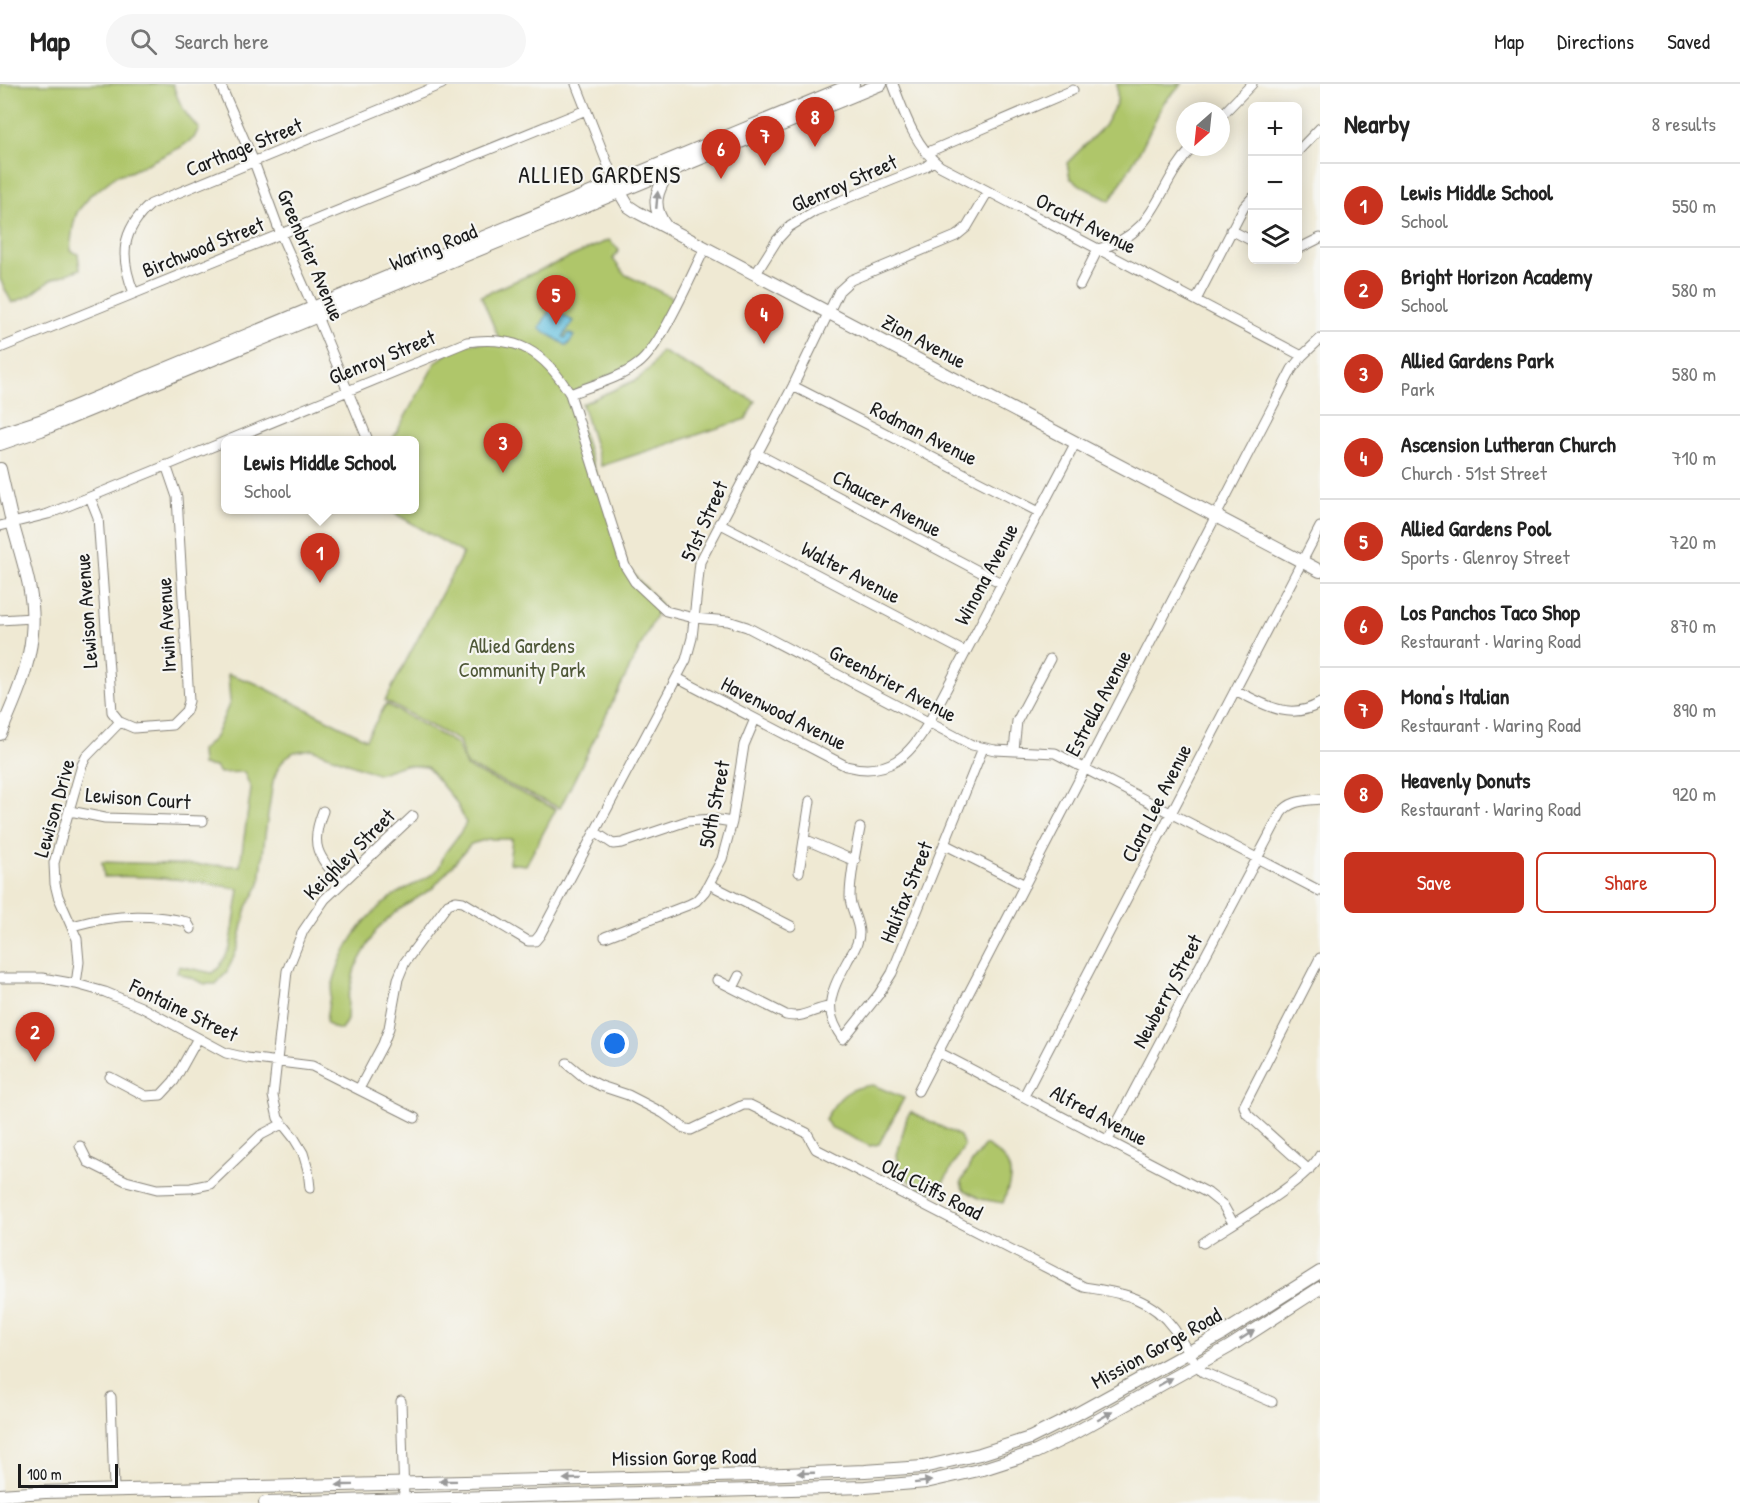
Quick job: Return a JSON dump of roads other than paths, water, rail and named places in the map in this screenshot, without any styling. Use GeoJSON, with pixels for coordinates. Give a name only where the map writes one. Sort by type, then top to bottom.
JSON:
{"type":"FeatureCollection","features":[{"type":"Feature","properties":{"kind":"main road","name":"Waring Road"},"geometry":{"type":"LineString","coordinates":[[0,434],[40,421],[617,188],[853,84]]}},
{"type":"Feature","properties":{"kind":"main road","name":"Waring Road"},"geometry":{"type":"LineString","coordinates":[[617,188],[669,171],[881,84]]}},
{"type":"Feature","properties":{"kind":"main road"},"geometry":{"type":"LineString","coordinates":[[668,228],[660,217],[655,203],[660,186],[669,171]]}},
{"type":"Feature","properties":{"kind":"main road","name":"Zion Avenue"},"geometry":{"type":"LineString","coordinates":[[617,188],[628,206],[668,228],[1320,571]]}},
{"type":"Feature","properties":{"kind":"main road","name":"Waring Road"},"geometry":{"type":"LineString","coordinates":[[0,444],[41,430],[315,311]]}},
{"type":"Feature","properties":{"kind":"main road"},"geometry":{"type":"LineString","coordinates":[[0,469],[6,525],[27,572],[32,594],[33,618],[27,662],[19,691],[0,734]]}},
{"type":"Feature","properties":{"kind":"main road","name":"Mission Gorge Road"},"geometry":{"type":"LineString","coordinates":[[0,1495],[114,1490],[757,1475],[923,1467],[980,1454],[1030,1438],[1259,1312],[1320,1272]]}},
{"type":"Feature","properties":{"kind":"main road","name":"Mission Gorge Road"},"geometry":{"type":"LineString","coordinates":[[265,1503],[865,1487],[926,1482],[983,1469],[1036,1452],[1069,1436],[1229,1347],[1320,1288]]}},
{"type":"Feature","properties":{"kind":"street","name":"Greenbrier Avenue"},"geometry":{"type":"LineString","coordinates":[[220,84],[366,436]]}},
{"type":"Feature","properties":{"kind":"street","name":"Carthage Street"},"geometry":{"type":"LineString","coordinates":[[134,293],[126,273],[124,252],[127,235],[132,225],[151,204],[442,84]]}},
{"type":"Feature","properties":{"kind":"street","name":"Zion Avenue"},"geometry":{"type":"LineString","coordinates":[[576,84],[617,188]]}},
{"type":"Feature","properties":{"kind":"street","name":"Orcutt Avenue"},"geometry":{"type":"LineString","coordinates":[[893,84],[910,127],[929,157],[987,192],[1302,356]]}},
{"type":"Feature","properties":{"kind":"street"},"geometry":{"type":"LineString","coordinates":[[1230,106],[1251,84]]}},
{"type":"Feature","properties":{"kind":"street","name":"Glenroy Street"},"geometry":{"type":"LineString","coordinates":[[755,275],[777,240],[789,227],[814,211],[925,167],[929,157],[1073,90]]}},
{"type":"Feature","properties":{"kind":"street","name":"Birchwood Street"},"geometry":{"type":"LineString","coordinates":[[0,348],[586,110]]}},
{"type":"Feature","properties":{"kind":"street"},"geometry":{"type":"LineString","coordinates":[[1302,147],[1320,128]]}},
{"type":"Feature","properties":{"kind":"street"},"geometry":{"type":"LineString","coordinates":[[1080,285],[1098,249],[1122,241],[1144,224],[1174,169],[1185,156]]}},
{"type":"Feature","properties":{"kind":"street","name":"51st Street"},"geometry":{"type":"LineString","coordinates":[[359,1089],[389,1028],[398,979],[405,962],[448,904],[456,901],[463,902],[528,941],[536,941],[540,935],[686,660],[692,638],[700,562],[793,386],[839,291],[851,280],[957,234],[966,227],[987,192]]}},
{"type":"Feature","properties":{"kind":"street"},"geometry":{"type":"LineString","coordinates":[[1196,300],[1231,230],[1248,202]]}},
{"type":"Feature","properties":{"kind":"street"},"geometry":{"type":"LineString","coordinates":[[1231,230],[1248,239]]}},
{"type":"Feature","properties":{"kind":"street"},"geometry":{"type":"LineString","coordinates":[[1302,247],[1320,238]]}},
{"type":"Feature","properties":{"kind":"street"},"geometry":{"type":"LineString","coordinates":[[570,394],[627,372],[646,358],[705,248]]}},
{"type":"Feature","properties":{"kind":"street","name":"Estrella Avenue"},"geometry":{"type":"LineString","coordinates":[[918,1091],[1292,369],[1320,339]]}},
{"type":"Feature","properties":{"kind":"street","name":"Glenroy Street"},"geometry":{"type":"LineString","coordinates":[[235,436],[467,342],[484,340],[517,344],[538,355],[558,373],[570,394]]}},
{"type":"Feature","properties":{"kind":"street","name":"Rodman Avenue"},"geometry":{"type":"LineString","coordinates":[[793,386],[1039,512]]}},
{"type":"Feature","properties":{"kind":"street","name":"Greenbrier Avenue"},"geometry":{"type":"LineString","coordinates":[[570,394],[626,566],[635,582],[666,611],[694,618],[718,619],[747,627],[929,723],[983,748],[1055,753],[1320,891]]}},
{"type":"Feature","properties":{"kind":"street","name":"Glenroy Street"},"geometry":{"type":"LineString","coordinates":[[6,525],[48,514],[221,442]]}},
{"type":"Feature","properties":{"kind":"street","name":"Winona Avenue"},"geometry":{"type":"LineString","coordinates":[[929,723],[1075,444]]}},
{"type":"Feature","properties":{"kind":"street","name":"Chaucer Avenue"},"geometry":{"type":"LineString","coordinates":[[756,453],[1001,584]]}},
{"type":"Feature","properties":{"kind":"street","name":"Irwin Avenue"},"geometry":{"type":"LineString","coordinates":[[120,722],[135,728],[171,725],[186,711],[189,701],[177,497],[165,465]]}},
{"type":"Feature","properties":{"kind":"street","name":"Lewison Avenue"},"geometry":{"type":"LineString","coordinates":[[90,497],[98,517],[110,703],[112,712],[120,722]]}},
{"type":"Feature","properties":{"kind":"street","name":"Walter Avenue"},"geometry":{"type":"LineString","coordinates":[[719,523],[965,652]]}},
{"type":"Feature","properties":{"kind":"street","name":"Clara Lee Avenue"},"geometry":{"type":"LineString","coordinates":[[1024,1096],[1320,527]]}},
{"type":"Feature","properties":{"kind":"street"},"geometry":{"type":"LineString","coordinates":[[0,620],[33,618]]}},
{"type":"Feature","properties":{"kind":"street"},"geometry":{"type":"LineString","coordinates":[[1014,750],[1017,721],[1050,659]]}},
{"type":"Feature","properties":{"kind":"street","name":"Havenwood Avenue"},"geometry":{"type":"LineString","coordinates":[[677,678],[846,766],[862,769],[885,766],[899,760],[915,746],[929,723]]}},
{"type":"Feature","properties":{"kind":"street"},"geometry":{"type":"LineString","coordinates":[[1235,690],[1282,711],[1302,711],[1320,703]]}},
{"type":"Feature","properties":{"kind":"street","name":"50th Street"},"geometry":{"type":"LineString","coordinates":[[605,937],[696,901],[709,884],[722,859],[732,822],[744,745],[755,719]]}},
{"type":"Feature","properties":{"kind":"street","name":"Lewison Drive"},"geometry":{"type":"LineString","coordinates":[[76,984],[79,962],[77,939],[58,896],[54,863],[82,765],[86,757],[120,722]]}},
{"type":"Feature","properties":{"kind":"street","name":"Halifax Street"},"geometry":{"type":"LineString","coordinates":[[830,1007],[843,1038],[879,994],[892,973],[983,748]]}},
{"type":"Feature","properties":{"kind":"street","name":"Newberry Street"},"geometry":{"type":"LineString","coordinates":[[1108,1140],[1281,813],[1287,806],[1296,802],[1320,799]]}},
{"type":"Feature","properties":{"kind":"street"},"geometry":{"type":"LineString","coordinates":[[799,872],[810,801]]}},
{"type":"Feature","properties":{"kind":"street","name":"Lewison Court"},"geometry":{"type":"LineString","coordinates":[[70,811],[105,818],[203,821]]}},
{"type":"Feature","properties":{"kind":"street"},"geometry":{"type":"LineString","coordinates":[[323,811],[316,830],[317,847],[323,861],[341,882]]}},
{"type":"Feature","properties":{"kind":"street","name":"Keighley Street"},"geometry":{"type":"LineString","coordinates":[[310,1188],[303,1153],[278,1118],[273,1096],[286,971],[303,931],[317,909],[341,882],[413,816]]}},
{"type":"Feature","properties":{"kind":"street"},"geometry":{"type":"LineString","coordinates":[[595,832],[613,844],[687,821],[713,819],[732,822]]}},
{"type":"Feature","properties":{"kind":"street"},"geometry":{"type":"LineString","coordinates":[[717,980],[786,1015],[796,1017],[830,1007],[832,991],[860,935],[858,921],[850,900],[860,828]]}},
{"type":"Feature","properties":{"kind":"street"},"geometry":{"type":"LineString","coordinates":[[804,839],[855,861]]}},
{"type":"Feature","properties":{"kind":"street"},"geometry":{"type":"LineString","coordinates":[[944,844],[1024,885]]}},
{"type":"Feature","properties":{"kind":"street"},"geometry":{"type":"LineString","coordinates":[[709,884],[791,926]]}},
{"type":"Feature","properties":{"kind":"street"},"geometry":{"type":"LineString","coordinates":[[72,926],[95,920],[137,916],[166,917],[187,922],[191,929]]}},
{"type":"Feature","properties":{"kind":"street"},"geometry":{"type":"LineString","coordinates":[[1309,1170],[1247,1114],[1244,1106],[1320,958]]}},
{"type":"Feature","properties":{"kind":"street"},"geometry":{"type":"LineString","coordinates":[[733,988],[739,976]]}},
{"type":"Feature","properties":{"kind":"street","name":"Fontaine Street"},"geometry":{"type":"LineString","coordinates":[[0,978],[42,978],[105,992],[141,1007],[226,1053],[247,1058],[312,1066],[415,1118]]}},
{"type":"Feature","properties":{"kind":"street"},"geometry":{"type":"LineString","coordinates":[[110,1077],[146,1096],[161,1095],[174,1081],[198,1038]]}},
{"type":"Feature","properties":{"kind":"street","name":"Alfred Avenue"},"geometry":{"type":"LineString","coordinates":[[938,1052],[1208,1193],[1223,1205],[1233,1223]]}},
{"type":"Feature","properties":{"kind":"street","name":"Old Cliffs Road"},"geometry":{"type":"LineString","coordinates":[[567,1063],[585,1078],[628,1095],[663,1113],[684,1128],[692,1130],[743,1105],[750,1105],[807,1133],[816,1149],[1084,1287],[1125,1293],[1145,1302],[1157,1310],[1174,1329],[1196,1365],[1203,1372],[1272,1402]]}},
{"type":"Feature","properties":{"kind":"street"},"geometry":{"type":"LineString","coordinates":[[80,1146],[88,1162],[126,1182],[149,1188],[180,1189],[210,1184],[261,1135],[282,1124]]}},
{"type":"Feature","properties":{"kind":"street"},"geometry":{"type":"LineString","coordinates":[[1203,1243],[1309,1170],[1320,1155]]}},
{"type":"Feature","properties":{"kind":"street"},"geometry":{"type":"LineString","coordinates":[[111,1397],[114,1490]]}},
{"type":"Feature","properties":{"kind":"street"},"geometry":{"type":"LineString","coordinates":[[401,1401],[404,1498]]}},
{"type":"Feature","properties":{"kind":"water"},"geometry":{"type":"Polygon","coordinates":[[[551,308],[573,321],[563,337],[565,338],[569,333],[574,336],[567,346],[539,328],[551,308]]]}},
{"type":"Feature","properties":{"kind":"place","name":"Heavenly Donuts"},"geometry":{"type":"Point","coordinates":[815,147]}},
{"type":"Feature","properties":{"kind":"place","name":"Mona's Italian"},"geometry":{"type":"Point","coordinates":[765,166]}},
{"type":"Feature","properties":{"kind":"place","name":"Los Panchos Taco Shop"},"geometry":{"type":"Point","coordinates":[721,179]}},
{"type":"Feature","properties":{"kind":"place","name":"Allied Gardens Pool"},"geometry":{"type":"Point","coordinates":[556,325]}},
{"type":"Feature","properties":{"kind":"place","name":"Ascension Lutheran Church"},"geometry":{"type":"Point","coordinates":[764,344]}},
{"type":"Feature","properties":{"kind":"place","name":"Allied Gardens Park"},"geometry":{"type":"Point","coordinates":[503,473]}},
{"type":"Feature","properties":{"kind":"place","name":"Lewis Middle School"},"geometry":{"type":"Point","coordinates":[320,583]}},
{"type":"Feature","properties":{"kind":"place","name":"Bright Horizon Academy"},"geometry":{"type":"Point","coordinates":[35,1062]}},
{"type":"Feature","properties":{"kind":"district","name":"ALLIED GARDENS"},"geometry":{"type":"Point","coordinates":[600,174]}},
{"type":"Feature","properties":{"kind":"park label","name":"Allied Gardens Community Park"},"geometry":{"type":"Point","coordinates":[522,657]}}]}
